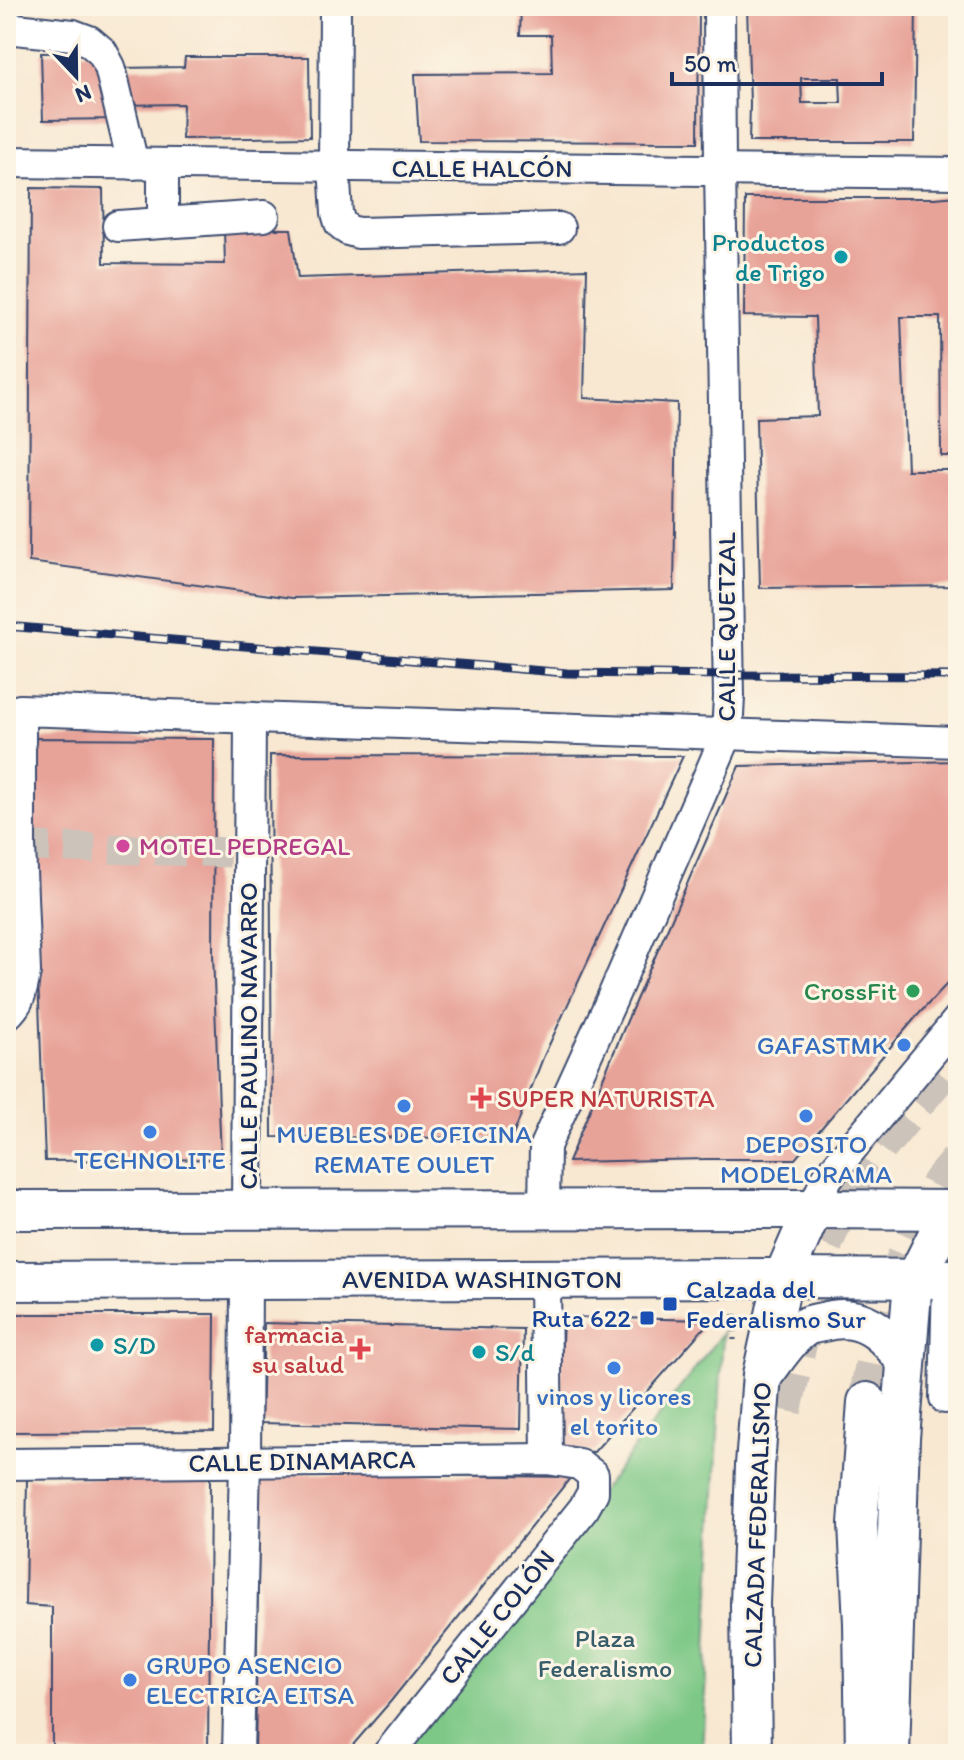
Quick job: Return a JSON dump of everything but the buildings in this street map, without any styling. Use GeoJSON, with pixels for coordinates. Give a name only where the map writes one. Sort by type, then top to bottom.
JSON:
{"type":"FeatureCollection","features":[{"type":"Feature","properties":{"kind":"main road","name":"CALZADA FEDERALISMO"},"geometry":{"type":"LineString","coordinates":[[752,1754],[750,1604],[762,1375],[783,1278],[813,1209]]}},
{"type":"Feature","properties":{"kind":"main road"},"geometry":{"type":"LineString","coordinates":[[6,1210],[954,1210],[940,1279],[912,1293],[906,1362],[885,1404],[858,1524],[865,1754]]}},
{"type":"Feature","properties":{"kind":"main road","name":"AVENIDA WASHINGTON"},"geometry":{"type":"LineString","coordinates":[[6,1281],[940,1279]]}},
{"type":"Feature","properties":{"kind":"main road"},"geometry":{"type":"LineString","coordinates":[[762,1375],[806,1327],[828,1320],[850,1319],[872,1327],[890,1340],[906,1362]]}},
{"type":"Feature","properties":{"kind":"main road"},"geometry":{"type":"LineString","coordinates":[[885,1404],[899,1452],[890,1754]]}},
{"type":"Feature","properties":{"kind":"main road","name":"CALZADA FEDERALISMO"},"geometry":{"type":"LineString","coordinates":[[775,1754],[776,1563],[783,1410]]}},
{"type":"Feature","properties":{"kind":"street"},"geometry":{"type":"LineString","coordinates":[[335,6],[334,167],[340,223],[358,233],[559,228]]}},
{"type":"Feature","properties":{"kind":"street","name":"CALLE QUETZAL"},"geometry":{"type":"LineString","coordinates":[[544,1210],[545,1146],[727,734],[729,697],[719,6]]}},
{"type":"Feature","properties":{"kind":"street"},"geometry":{"type":"LineString","coordinates":[[6,28],[73,35],[89,41],[102,52],[148,164],[163,222]]}},
{"type":"Feature","properties":{"kind":"street","name":"CALLE HALCÓN"},"geometry":{"type":"LineString","coordinates":[[6,162],[958,173]]}},
{"type":"Feature","properties":{"kind":"street"},"geometry":{"type":"LineString","coordinates":[[118,226],[264,216]]}},
{"type":"Feature","properties":{"kind":"street"},"geometry":{"type":"LineString","coordinates":[[6,1015],[15,1008],[22,992],[25,972],[20,846],[20,710],[958,742]]}},
{"type":"Feature","properties":{"kind":"street","name":"CALLE PAULINO NAVARRO"},"geometry":{"type":"LineString","coordinates":[[247,1210],[250,718]]}},
{"type":"Feature","properties":{"kind":"street"},"geometry":{"type":"LineString","coordinates":[[813,1209],[827,1178],[958,1020]]}},
{"type":"Feature","properties":{"kind":"street"},"geometry":{"type":"LineString","coordinates":[[885,1404],[952,1397],[940,1279]]}},
{"type":"Feature","properties":{"kind":"street"},"geometry":{"type":"LineString","coordinates":[[238,1754],[246,1280]]}},
{"type":"Feature","properties":{"kind":"street"},"geometry":{"type":"LineString","coordinates":[[545,1280],[547,1459]]}},
{"type":"Feature","properties":{"kind":"street","name":"CALLE DINAMARCA"},"geometry":{"type":"LineString","coordinates":[[6,1464],[547,1459],[579,1464],[593,1475]]}},
{"type":"Feature","properties":{"kind":"street","name":"CALLE COLÓN"},"geometry":{"type":"LineString","coordinates":[[388,1754],[584,1508],[593,1492],[593,1475]]}},
{"type":"Feature","properties":{"kind":"green space","name":"Plaza Federalismo"},"geometry":{"type":"Polygon","coordinates":[[[723,1332],[702,1754],[400,1754],[723,1332]]]}},
{"type":"Feature","properties":{"kind":"tunnel"},"geometry":{"type":"LineString","coordinates":[[20,846],[249,853]]}},
{"type":"Feature","properties":{"kind":"tunnel"},"geometry":{"type":"LineString","coordinates":[[783,1410],[817,1260],[851,1180],[958,1052]]}},
{"type":"Feature","properties":{"kind":"tunnel"},"geometry":{"type":"LineString","coordinates":[[867,1402],[885,1303],[940,1183],[958,1162]]}},
{"type":"Feature","properties":{"kind":"railway"},"geometry":{"type":"LineString","coordinates":[[6,626],[567,673],[958,676]]}},
{"type":"Feature","properties":{"kind":"place","name":"Productos de Trigo"},"geometry":{"type":"Point","coordinates":[841,257]}},
{"type":"Feature","properties":{"kind":"place","name":"MOTEL PEDREGAL"},"geometry":{"type":"Point","coordinates":[123,846]}},
{"type":"Feature","properties":{"kind":"place","name":"CrossFit"},"geometry":{"type":"Point","coordinates":[913,991]}},
{"type":"Feature","properties":{"kind":"place","name":"GAFASTMK"},"geometry":{"type":"Point","coordinates":[904,1045]}},
{"type":"Feature","properties":{"kind":"place","name":"SUPER NATURISTA"},"geometry":{"type":"Point","coordinates":[481,1098]}},
{"type":"Feature","properties":{"kind":"place","name":"MUEBLES DE OFICINA REMATE OULET"},"geometry":{"type":"Point","coordinates":[404,1106]}},
{"type":"Feature","properties":{"kind":"place","name":"DEPOSITO MODELORAMA"},"geometry":{"type":"Point","coordinates":[806,1116]}},
{"type":"Feature","properties":{"kind":"place","name":"TECHNOLITE"},"geometry":{"type":"Point","coordinates":[150,1132]}},
{"type":"Feature","properties":{"kind":"place","name":"Calzada del Federalismo Sur"},"geometry":{"type":"Point","coordinates":[670,1304]}},
{"type":"Feature","properties":{"kind":"place","name":"Ruta 622"},"geometry":{"type":"Point","coordinates":[647,1318]}},
{"type":"Feature","properties":{"kind":"place","name":"S/D"},"geometry":{"type":"Point","coordinates":[97,1345]}},
{"type":"Feature","properties":{"kind":"place","name":"farmacia su salud"},"geometry":{"type":"Point","coordinates":[360,1349]}},
{"type":"Feature","properties":{"kind":"place","name":"S/d"},"geometry":{"type":"Point","coordinates":[479,1352]}},
{"type":"Feature","properties":{"kind":"place","name":"vinos y licores el torito"},"geometry":{"type":"Point","coordinates":[614,1368]}},
{"type":"Feature","properties":{"kind":"place","name":"GRUPO ASENCIO ELECTRICA EITSA"},"geometry":{"type":"Point","coordinates":[130,1680]}}]}
